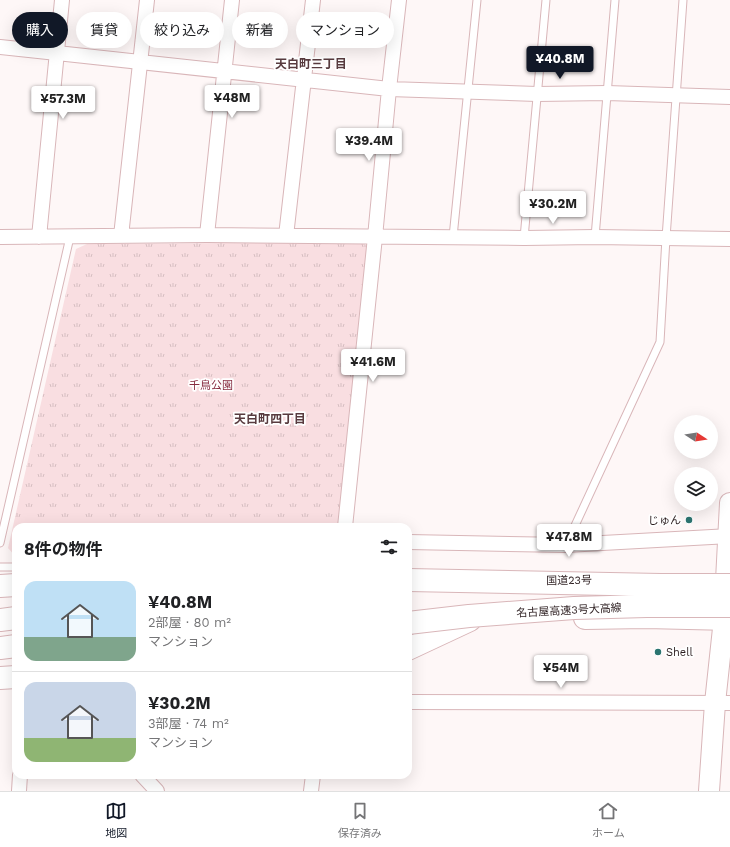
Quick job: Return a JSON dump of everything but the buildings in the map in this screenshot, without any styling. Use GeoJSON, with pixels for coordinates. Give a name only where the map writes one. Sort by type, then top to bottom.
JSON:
{"type":"FeatureCollection","features":[{"type":"Feature","properties":{"kind":"highway"},"geometry":{"type":"LineString","coordinates":[[412,580],[661,585],[729,579]]}},
{"type":"Feature","properties":{"kind":"highway","name":"国道23号"},"geometry":{"type":"LineString","coordinates":[[412,589],[551,580],[729,579]]}},
{"type":"Feature","properties":{"kind":"highway"},"geometry":{"type":"LineString","coordinates":[[0,586],[12,585]]}},
{"type":"Feature","properties":{"kind":"highway","name":"名古屋高速3号大高線"},"geometry":{"type":"LineString","coordinates":[[412,622],[574,608],[647,606],[728,615]]}},
{"type":"Feature","properties":{"kind":"highway"},"geometry":{"type":"LineString","coordinates":[[412,622],[728,615]]}},
{"type":"Feature","properties":{"kind":"highway"},"geometry":{"type":"LineString","coordinates":[[0,620],[12,618]]}},
{"type":"Feature","properties":{"kind":"highway"},"geometry":{"type":"LineString","coordinates":[[412,647],[470,620]]}},
{"type":"Feature","properties":{"kind":"highway"},"geometry":{"type":"LineString","coordinates":[[0,648],[12,646]]}},
{"type":"Feature","properties":{"kind":"highway"},"geometry":{"type":"LineString","coordinates":[[0,678],[12,677]]}},
{"type":"Feature","properties":{"kind":"street"},"geometry":{"type":"LineString","coordinates":[[39,237],[62,0]]}},
{"type":"Feature","properties":{"kind":"street"},"geometry":{"type":"LineString","coordinates":[[121,236],[147,0]]}},
{"type":"Feature","properties":{"kind":"street"},"geometry":{"type":"LineString","coordinates":[[207,236],[232,0]]}},
{"type":"Feature","properties":{"kind":"street"},"geometry":{"type":"LineString","coordinates":[[286,236],[313,0]]}},
{"type":"Feature","properties":{"kind":"street"},"geometry":{"type":"LineString","coordinates":[[345,523],[399,0]]}},
{"type":"Feature","properties":{"kind":"street"},"geometry":{"type":"LineString","coordinates":[[0,47],[389,89],[538,94],[607,93],[730,96]]}},
{"type":"Feature","properties":{"kind":"street"},"geometry":{"type":"LineString","coordinates":[[0,237],[286,236],[730,239]]}},
{"type":"Feature","properties":{"kind":"street"},"geometry":{"type":"LineString","coordinates":[[709,791],[722,703],[728,615],[730,503]]}},
{"type":"Feature","properties":{"kind":"street"},"geometry":{"type":"LineString","coordinates":[[412,542],[566,545],[729,536]]}},
{"type":"Feature","properties":{"kind":"street"},"geometry":{"type":"LineString","coordinates":[[0,685],[12,684]]}},
{"type":"Feature","properties":{"kind":"street"},"geometry":{"type":"LineString","coordinates":[[412,702],[722,703]]}},
{"type":"Feature","properties":{"kind":"street"},"geometry":{"type":"LineString","coordinates":[[19,791],[20,779]]}},
{"type":"Feature","properties":{"kind":"street"},"geometry":{"type":"LineString","coordinates":[[146,779],[157,791]]}},
{"type":"Feature","properties":{"kind":"street"},"geometry":{"type":"LineString","coordinates":[[312,791],[313,779]]}},
{"type":"Feature","properties":{"kind":"lane"},"geometry":{"type":"LineString","coordinates":[[453,237],[477,0]]}},
{"type":"Feature","properties":{"kind":"lane"},"geometry":{"type":"LineString","coordinates":[[524,238],[546,0]]}},
{"type":"Feature","properties":{"kind":"lane"},"geometry":{"type":"LineString","coordinates":[[595,238],[615,0]]}},
{"type":"Feature","properties":{"kind":"lane"},"geometry":{"type":"LineString","coordinates":[[566,545],[660,342],[683,0]]}},
{"type":"Feature","properties":{"kind":"lane"},"geometry":{"type":"LineString","coordinates":[[0,543],[70,237]]}},
{"type":"Feature","properties":{"kind":"lane"},"geometry":{"type":"LineString","coordinates":[[0,567],[12,567]]}},
{"type":"Feature","properties":{"kind":"green space","name":"千鳥公園"},"geometry":{"type":"Polygon","coordinates":[[[361,242],[370,248],[339,523],[14,523],[76,249],[87,244],[361,242]]]}},
{"type":"Feature","properties":{"kind":"green space","name":"千鳥公園"},"geometry":{"type":"Polygon","coordinates":[[[12,530],[12,552],[8,548],[12,530]]]}},
{"type":"Feature","properties":{"kind":"place","name":"じゅん"},"geometry":{"type":"Point","coordinates":[689,520]}},
{"type":"Feature","properties":{"kind":"place","name":"Shell"},"geometry":{"type":"Point","coordinates":[658,652]}},
{"type":"Feature","properties":{"kind":"district","name":"天白町三丁目"},"geometry":{"type":"Point","coordinates":[311,64]}},
{"type":"Feature","properties":{"kind":"district","name":"天白町四丁目"},"geometry":{"type":"Point","coordinates":[270,419]}}]}
